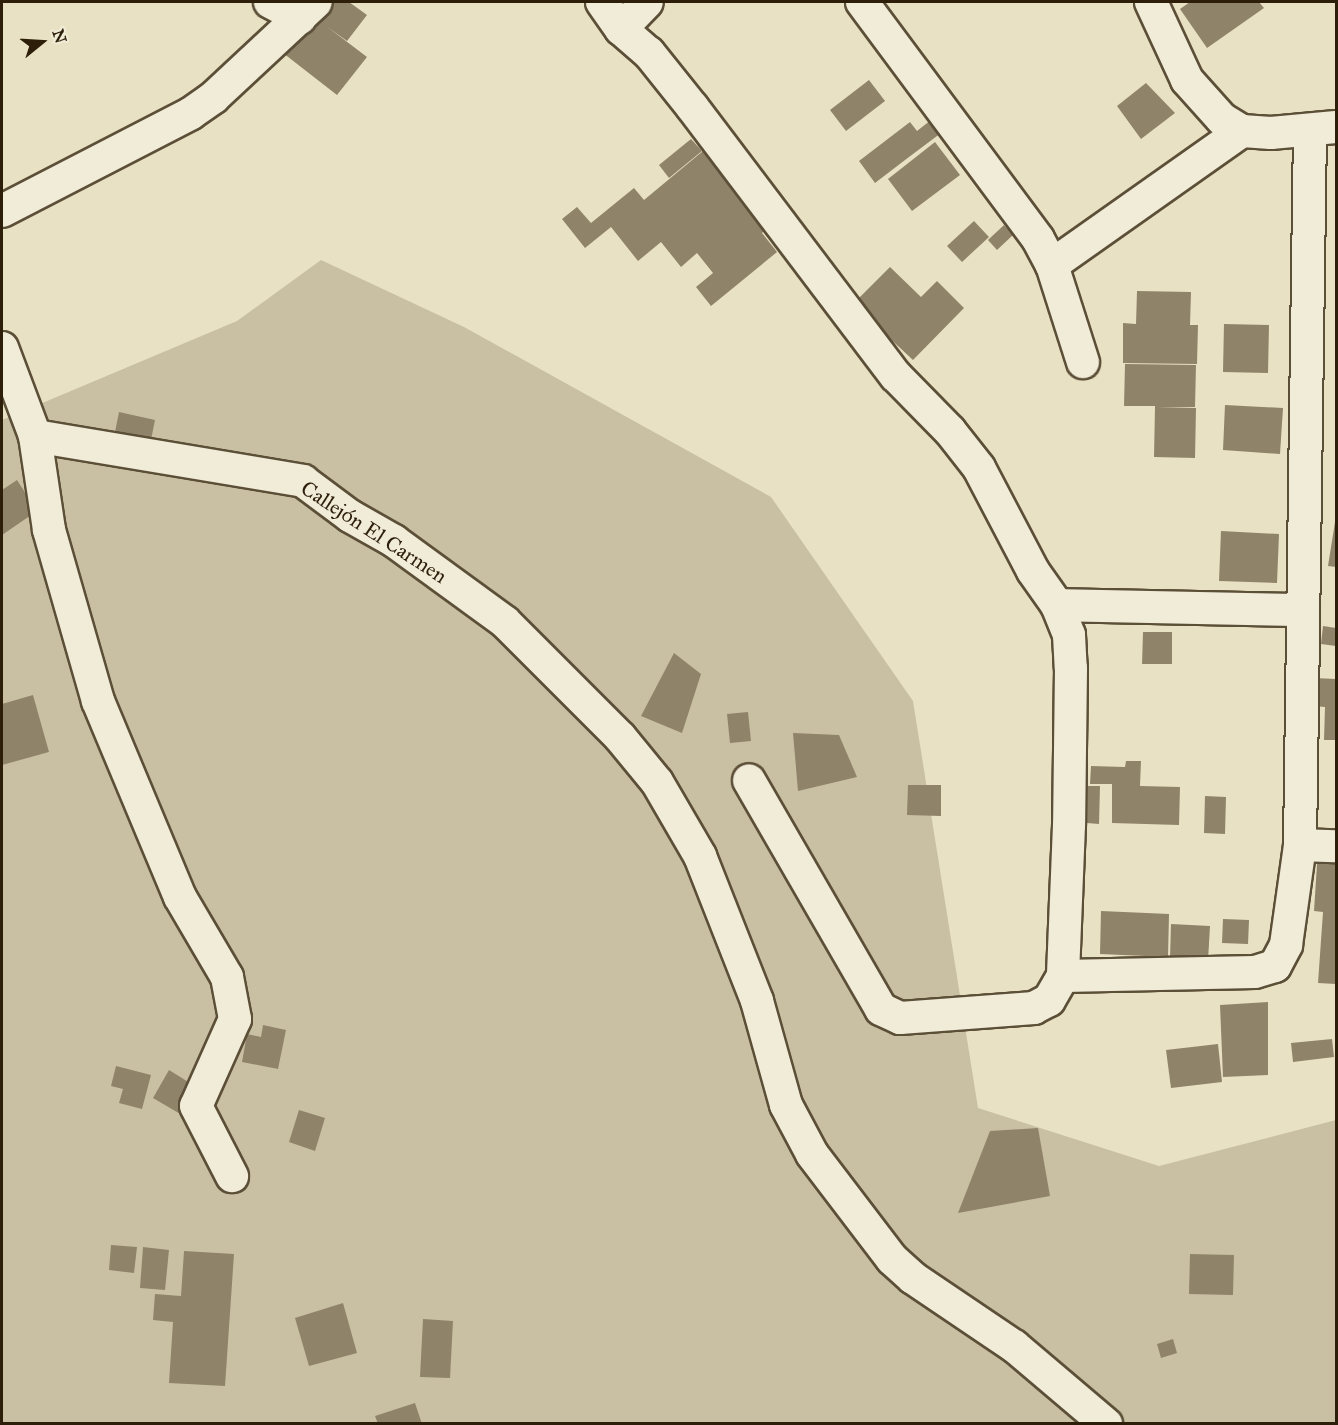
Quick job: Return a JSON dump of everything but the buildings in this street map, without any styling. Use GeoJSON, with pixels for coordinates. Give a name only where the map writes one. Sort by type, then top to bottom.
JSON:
{"type":"FeatureCollection","features":[{"type":"Feature","properties":{"kind":"street"},"geometry":{"type":"LineString","coordinates":[[270,2],[308,10]]}},
{"type":"Feature","properties":{"kind":"street"},"geometry":{"type":"LineString","coordinates":[[602,2],[621,29],[649,53],[693,108],[896,376],[950,431],[979,468],[1033,571],[1058,605],[1069,635],[1071,668],[1063,976],[1049,1000],[1034,1008],[900,1018],[881,1009],[749,780]]}},
{"type":"Feature","properties":{"kind":"street"},"geometry":{"type":"LineString","coordinates":[[621,29],[647,2]]}},
{"type":"Feature","properties":{"kind":"street"},"geometry":{"type":"LineString","coordinates":[[862,2],[1038,239],[1052,265],[1083,362]]}},
{"type":"Feature","properties":{"kind":"street"},"geometry":{"type":"LineString","coordinates":[[1063,976],[1255,972],[1275,966],[1286,945],[1300,845],[1303,610],[1323,129],[1242,131],[1222,119],[1187,80],[1151,2]]}},
{"type":"Feature","properties":{"kind":"street"},"geometry":{"type":"LineString","coordinates":[[2,211],[190,114],[214,97],[308,10]]}},
{"type":"Feature","properties":{"kind":"street"},"geometry":{"type":"LineString","coordinates":[[1052,265],[1242,131]]}},
{"type":"Feature","properties":{"kind":"street"},"geometry":{"type":"LineString","coordinates":[[2,348],[35,436],[49,530],[98,701],[180,897],[227,977],[235,1019],[196,1106],[232,1176]]}},
{"type":"Feature","properties":{"kind":"street","name":"Callejón El Carmen"},"geometry":{"type":"LineString","coordinates":[[35,436],[303,481],[350,516],[394,541],[505,622],[582,695],[657,782],[709,873],[757,1001],[786,1105],[812,1154],[892,1259],[913,1278],[1014,1346],[1106,1424]]}},
{"type":"Feature","properties":{"kind":"street"},"geometry":{"type":"LineString","coordinates":[[1058,605],[1303,610]]}},
{"type":"Feature","properties":{"kind":"street"},"geometry":{"type":"LineString","coordinates":[[1300,845],[1336,846]]}},
{"type":"Feature","properties":{"kind":"shaded area"},"geometry":{"type":"Polygon","coordinates":[[[321,260],[464,327],[771,497],[913,701],[978,1108],[1159,1166],[1336,1120],[1336,1423],[2,1424],[2,420],[237,321],[321,260]]]}}]}
